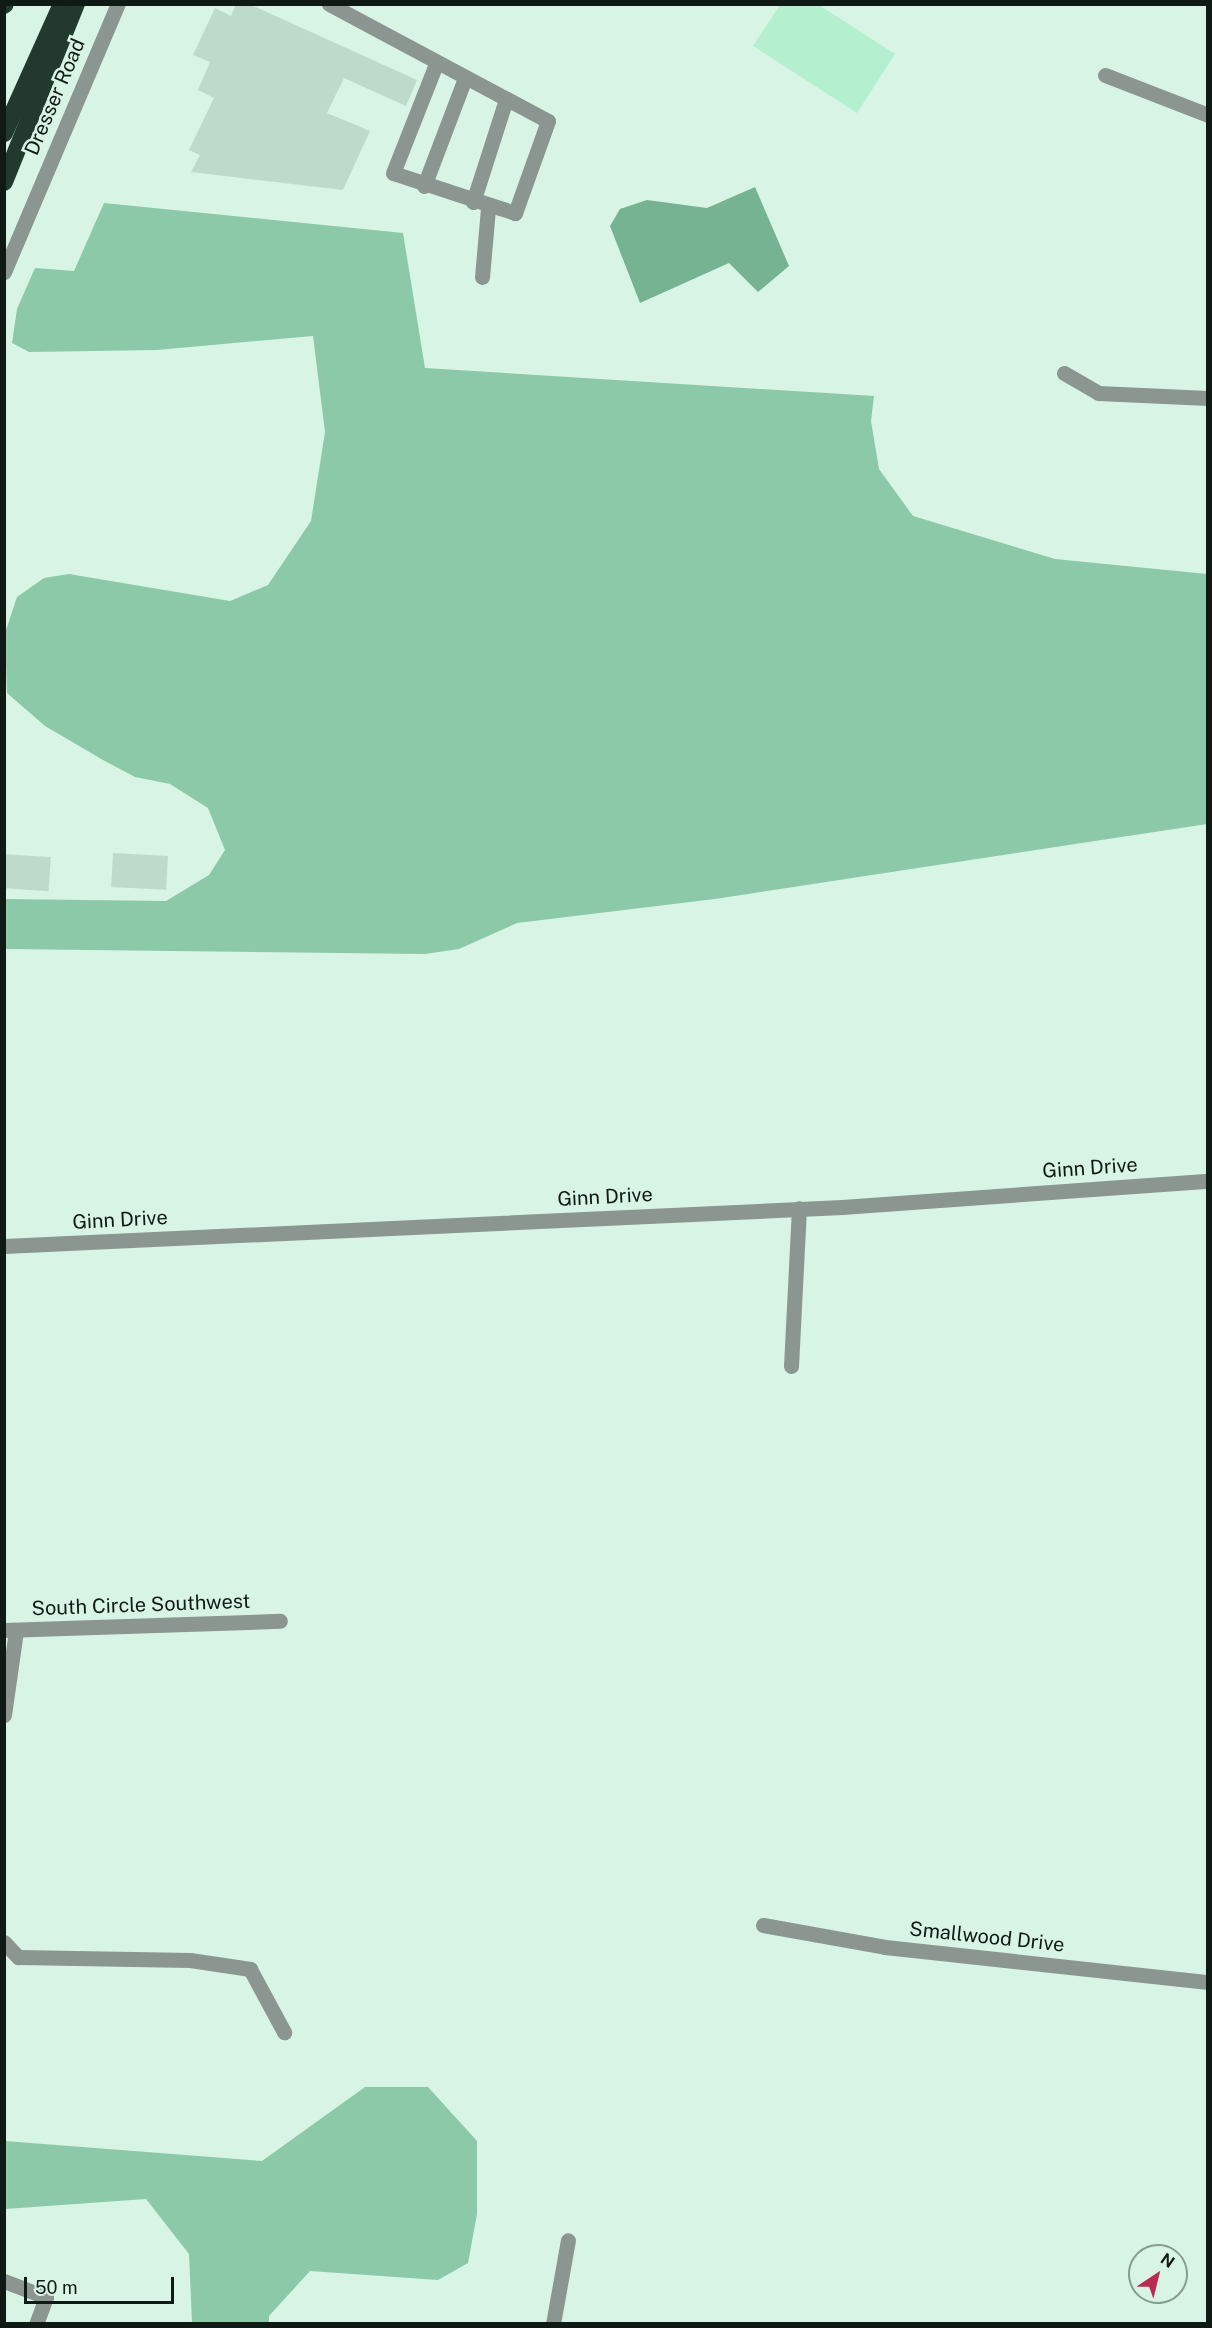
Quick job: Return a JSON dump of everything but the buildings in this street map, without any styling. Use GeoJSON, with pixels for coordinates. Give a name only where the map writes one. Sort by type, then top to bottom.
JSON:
{"type":"FeatureCollection","features":[{"type":"Feature","properties":{"kind":"highway"},"geometry":{"type":"LineString","coordinates":[[4,133],[62,4]]}},
{"type":"Feature","properties":{"kind":"highway"},"geometry":{"type":"LineString","coordinates":[[4,182],[76,4]]}},
{"type":"Feature","properties":{"kind":"street","name":"Dresser Road"},"geometry":{"type":"LineString","coordinates":[[4,272],[118,4]]}},
{"type":"Feature","properties":{"kind":"street"},"geometry":{"type":"LineString","coordinates":[[329,4],[548,121],[515,213],[488,208],[393,173],[436,63]]}},
{"type":"Feature","properties":{"kind":"street"},"geometry":{"type":"LineString","coordinates":[[1105,75],[1208,115]]}},
{"type":"Feature","properties":{"kind":"street"},"geometry":{"type":"LineString","coordinates":[[424,186],[465,78]]}},
{"type":"Feature","properties":{"kind":"street"},"geometry":{"type":"LineString","coordinates":[[473,202],[506,99]]}},
{"type":"Feature","properties":{"kind":"street"},"geometry":{"type":"LineString","coordinates":[[482,277],[488,208]]}},
{"type":"Feature","properties":{"kind":"street"},"geometry":{"type":"LineString","coordinates":[[1064,373],[1098,393],[1208,398]]}},
{"type":"Feature","properties":{"kind":"street","name":"Ginn Drive"},"geometry":{"type":"LineString","coordinates":[[4,1246],[799,1209],[1208,1181]]}},
{"type":"Feature","properties":{"kind":"street"},"geometry":{"type":"LineString","coordinates":[[791,1366],[799,1209]]}},
{"type":"Feature","properties":{"kind":"street","name":"South Circle Southwest"},"geometry":{"type":"LineString","coordinates":[[10,1630],[280,1621]]}},
{"type":"Feature","properties":{"kind":"street"},"geometry":{"type":"LineString","coordinates":[[4,1715],[10,1630]]}},
{"type":"Feature","properties":{"kind":"street","name":"Smallwood Drive"},"geometry":{"type":"LineString","coordinates":[[763,1925],[885,1947],[1208,1982]]}},
{"type":"Feature","properties":{"kind":"street"},"geometry":{"type":"LineString","coordinates":[[4,1942],[18,1957],[190,1960],[250,1969],[284,2032]]}},
{"type":"Feature","properties":{"kind":"street"},"geometry":{"type":"LineString","coordinates":[[554,2324],[568,2240]]}},
{"type":"Feature","properties":{"kind":"street"},"geometry":{"type":"LineString","coordinates":[[4,2281],[46,2297],[36,2324]]}},
{"type":"Feature","properties":{"kind":"shaded area"},"geometry":{"type":"Polygon","coordinates":[[[780,5],[819,5],[895,54],[857,113],[753,46],[780,5]]]}},
{"type":"Feature","properties":{"kind":"shaded area"},"geometry":{"type":"Polygon","coordinates":[[[755,187],[789,266],[758,292],[729,263],[640,303],[610,226],[620,209],[647,200],[707,208],[755,187]]]}},
{"type":"Feature","properties":{"kind":"shaded area"},"geometry":{"type":"Polygon","coordinates":[[[104,203],[403,233],[425,368],[874,396],[871,421],[879,469],[913,516],[1055,559],[1207,574],[1207,824],[715,899],[517,923],[459,949],[425,954],[5,949],[5,899],[166,901],[209,875],[225,850],[208,808],[170,784],[135,777],[103,760],[45,726],[7,693],[5,633],[17,597],[44,578],[69,574],[230,601],[268,585],[311,521],[325,432],[313,336],[157,350],[29,352],[12,343],[17,309],[35,268],[74,271],[104,203]]]}},
{"type":"Feature","properties":{"kind":"shaded area"},"geometry":{"type":"Polygon","coordinates":[[[365,2087],[428,2087],[477,2141],[477,2214],[468,2263],[438,2280],[310,2271],[269,2316],[269,2323],[192,2323],[189,2254],[146,2199],[5,2209],[5,2141],[262,2161],[365,2087]]]}}]}
